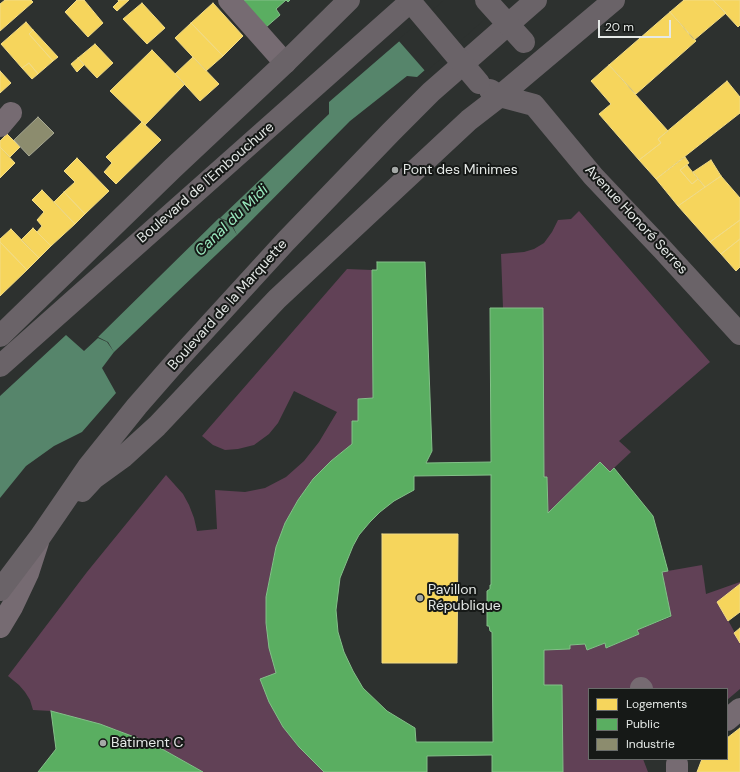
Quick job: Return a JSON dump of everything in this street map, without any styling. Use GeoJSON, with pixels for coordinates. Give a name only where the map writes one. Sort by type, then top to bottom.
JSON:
{"type":"FeatureCollection","features":[{"type":"Feature","properties":{"kind":"main road"},"geometry":{"type":"LineString","coordinates":[[0,336],[349,0]]}},
{"type":"Feature","properties":{"kind":"main road"},"geometry":{"type":"LineString","coordinates":[[409,0],[479,82],[500,96],[534,105],[535,66],[524,42],[486,0]]}},
{"type":"Feature","properties":{"kind":"main road","name":"Boulevard de l'Embouchure"},"geometry":{"type":"LineString","coordinates":[[0,366],[412,0]]}},
{"type":"Feature","properties":{"kind":"main road","name":"Boulevard de la Marquette"},"geometry":{"type":"LineString","coordinates":[[0,590],[40,537],[88,467],[137,406],[179,358],[286,241],[391,132],[431,92],[536,0]]}},
{"type":"Feature","properties":{"kind":"main road"},"geometry":{"type":"LineString","coordinates":[[40,537],[94,478],[123,457],[157,426],[277,299],[469,120],[500,96],[614,0]]}},
{"type":"Feature","properties":{"kind":"main road","name":"Avenue Honoré Serres"},"geometry":{"type":"LineString","coordinates":[[534,105],[593,176],[740,334]]}},
{"type":"Feature","properties":{"kind":"street"},"geometry":{"type":"LineString","coordinates":[[229,0],[285,63]]}},
{"type":"Feature","properties":{"kind":"street"},"geometry":{"type":"LineString","coordinates":[[0,627],[22,587],[40,537]]}},
{"type":"Feature","properties":{"kind":"street"},"geometry":{"type":"LineString","coordinates":[[728,719],[740,709]]}},
{"type":"Feature","properties":{"kind":"shaded area"},"geometry":{"type":"Polygon","coordinates":[[[579,211],[710,362],[619,441],[631,452],[610,472],[600,462],[548,513],[547,478],[544,477],[503,308],[501,254],[524,252],[534,249],[544,243],[558,220],[571,219],[579,211]]]}},
{"type":"Feature","properties":{"kind":"shaded area"},"geometry":{"type":"Polygon","coordinates":[[[347,269],[372,270],[373,398],[358,399],[358,421],[352,421],[352,444],[331,461],[313,479],[298,500],[285,523],[276,547],[266,597],[266,623],[276,673],[283,727],[299,747],[324,772],[203,772],[164,750],[117,730],[51,711],[33,710],[30,700],[25,692],[8,676],[87,572],[166,475],[183,494],[194,518],[197,531],[217,529],[215,490],[245,492],[265,488],[286,477],[304,461],[319,442],[337,412],[294,391],[278,423],[269,434],[254,445],[238,449],[225,450],[213,445],[202,436],[347,269]]]}},
{"type":"Feature","properties":{"kind":"shaded area"},"geometry":{"type":"Polygon","coordinates":[[[702,565],[706,594],[740,582],[740,584],[718,602],[740,642],[740,689],[728,699],[728,688],[588,688],[588,760],[643,760],[648,772],[563,772],[562,685],[544,685],[544,650],[570,649],[570,645],[585,644],[587,650],[605,643],[607,648],[639,634],[637,630],[671,617],[662,572],[702,565]]]}},
{"type":"Feature","properties":{"kind":"water","name":"Canal du Midi"},"geometry":{"type":"Polygon","coordinates":[[[447,0],[504,0],[417,77],[407,76],[350,121],[237,235],[231,222],[220,218],[329,114],[329,102],[447,0]]]}},
{"type":"Feature","properties":{"kind":"water"},"geometry":{"type":"Polygon","coordinates":[[[219,218],[230,223],[237,235],[114,352],[108,342],[98,337],[219,218]]]}},
{"type":"Feature","properties":{"kind":"water"},"geometry":{"type":"Polygon","coordinates":[[[66,335],[84,351],[98,338],[107,342],[114,352],[102,368],[116,393],[82,432],[54,446],[26,466],[0,498],[0,396],[66,335]]]}},
{"type":"Feature","properties":{"kind":"pier"},"geometry":{"type":"Polygon","coordinates":[[[444,0],[506,0],[426,72],[398,40],[444,0]]]}},
{"type":"Feature","properties":{"kind":"building: Logements"},"geometry":{"type":"Polygon","coordinates":[[[5,0],[31,0],[33,2],[0,31],[0,4],[5,0]]]}},
{"type":"Feature","properties":{"kind":"building: Logements"},"geometry":{"type":"Polygon","coordinates":[[[77,0],[84,0],[103,23],[88,37],[65,12],[77,0]]]}},
{"type":"Feature","properties":{"kind":"building: Logements"},"geometry":{"type":"Polygon","coordinates":[[[118,0],[129,0],[117,11],[113,7],[119,1],[118,0]]]}},
{"type":"Feature","properties":{"kind":"building: Logements"},"geometry":{"type":"Polygon","coordinates":[[[684,0],[713,0],[726,13],[694,40],[670,12],[684,0]]]}},
{"type":"Feature","properties":{"kind":"building: Logements"},"geometry":{"type":"Polygon","coordinates":[[[713,0],[740,0],[740,25],[738,27],[713,0]]]}},
{"type":"Feature","properties":{"kind":"building: Logements"},"geometry":{"type":"Polygon","coordinates":[[[142,3],[165,28],[147,44],[123,19],[142,3]]]}},
{"type":"Feature","properties":{"kind":"building: Logements"},"geometry":{"type":"Polygon","coordinates":[[[213,3],[243,36],[223,56],[191,23],[213,3]]]}},
{"type":"Feature","properties":{"kind":"building: Logements"},"geometry":{"type":"Polygon","coordinates":[[[670,12],[696,41],[636,94],[609,65],[670,12]]]}},
{"type":"Feature","properties":{"kind":"building: Logements"},"geometry":{"type":"Polygon","coordinates":[[[26,22],[33,30],[29,34],[53,61],[38,74],[29,63],[22,68],[1,44],[26,22]]]}},
{"type":"Feature","properties":{"kind":"building: Logements"},"geometry":{"type":"Polygon","coordinates":[[[191,23],[223,56],[206,71],[175,38],[191,23]]]}},
{"type":"Feature","properties":{"kind":"building: Logements"},"geometry":{"type":"Polygon","coordinates":[[[33,30],[58,57],[53,61],[29,34],[33,30]]]}},
{"type":"Feature","properties":{"kind":"building: Logements"},"geometry":{"type":"Polygon","coordinates":[[[95,44],[113,63],[97,78],[78,58],[95,44]]]}},
{"type":"Feature","properties":{"kind":"building: Logements"},"geometry":{"type":"Polygon","coordinates":[[[152,50],[185,84],[145,125],[110,91],[152,50]]]}},
{"type":"Feature","properties":{"kind":"building: Logements"},"geometry":{"type":"Polygon","coordinates":[[[193,57],[219,84],[200,101],[175,74],[193,57]]]}},
{"type":"Feature","properties":{"kind":"building: Logements"},"geometry":{"type":"Polygon","coordinates":[[[78,58],[84,65],[77,72],[71,64],[78,58]]]}},
{"type":"Feature","properties":{"kind":"building: Logements"},"geometry":{"type":"Polygon","coordinates":[[[29,63],[38,74],[32,79],[22,68],[29,63]]]}},
{"type":"Feature","properties":{"kind":"building: Logements"},"geometry":{"type":"Polygon","coordinates":[[[609,65],[668,131],[658,139],[661,143],[639,160],[599,114],[611,104],[591,81],[609,65]]]}},
{"type":"Feature","properties":{"kind":"building: Logements"},"geometry":{"type":"Polygon","coordinates":[[[0,71],[11,83],[0,93],[0,71]]]}},
{"type":"Feature","properties":{"kind":"building: Logements"},"geometry":{"type":"Polygon","coordinates":[[[727,81],[740,97],[740,113],[656,179],[639,160],[661,143],[658,139],[727,81]]]}},
{"type":"Feature","properties":{"kind":"building: Logements"},"geometry":{"type":"Polygon","coordinates":[[[142,122],[161,140],[116,184],[104,172],[112,163],[106,157],[142,122]]]}},
{"type":"Feature","properties":{"kind":"building: Logements"},"geometry":{"type":"Polygon","coordinates":[[[7,134],[20,147],[10,157],[0,147],[0,141],[7,134]]]}},
{"type":"Feature","properties":{"kind":"building: Logements"},"geometry":{"type":"Polygon","coordinates":[[[0,147],[15,163],[0,178],[0,147]]]}},
{"type":"Feature","properties":{"kind":"building: Logements"},"geometry":{"type":"Polygon","coordinates":[[[685,157],[689,163],[680,170],[692,184],[698,179],[705,187],[678,206],[656,179],[685,157]]]}},
{"type":"Feature","properties":{"kind":"building: Logements"},"geometry":{"type":"Polygon","coordinates":[[[77,158],[109,191],[85,214],[64,192],[75,182],[64,171],[77,158]]]}},
{"type":"Feature","properties":{"kind":"building: Logements"},"geometry":{"type":"Polygon","coordinates":[[[711,160],[721,176],[705,187],[693,172],[711,160]]]}},
{"type":"Feature","properties":{"kind":"building: Logements"},"geometry":{"type":"Polygon","coordinates":[[[687,165],[698,179],[692,184],[680,170],[687,165]]]}},
{"type":"Feature","properties":{"kind":"building: Logements"},"geometry":{"type":"Polygon","coordinates":[[[721,176],[740,198],[740,220],[710,242],[678,206],[721,176]]]}},
{"type":"Feature","properties":{"kind":"building: Logements"},"geometry":{"type":"Polygon","coordinates":[[[42,190],[75,224],[51,246],[37,232],[42,226],[37,220],[44,212],[32,200],[42,190]]]}},
{"type":"Feature","properties":{"kind":"building: Logements"},"geometry":{"type":"Polygon","coordinates":[[[64,192],[85,214],[75,224],[54,202],[64,192]]]}},
{"type":"Feature","properties":{"kind":"building: Logements"},"geometry":{"type":"Polygon","coordinates":[[[740,220],[740,239],[721,254],[710,242],[740,220]]]}},
{"type":"Feature","properties":{"kind":"building: Logements"},"geometry":{"type":"Polygon","coordinates":[[[33,228],[51,246],[39,258],[21,240],[33,228]]]}},
{"type":"Feature","properties":{"kind":"building: Logements"},"geometry":{"type":"Polygon","coordinates":[[[11,229],[39,258],[27,270],[0,242],[0,239],[11,229]]]}},
{"type":"Feature","properties":{"kind":"building: Logements"},"geometry":{"type":"Polygon","coordinates":[[[740,239],[740,267],[736,271],[721,254],[740,239]]]}},
{"type":"Feature","properties":{"kind":"building: Logements"},"geometry":{"type":"Polygon","coordinates":[[[0,242],[27,270],[0,296],[0,242]]]}},
{"type":"Feature","properties":{"kind":"building: Logements","name":"Pavillon République"},"geometry":{"type":"Polygon","coordinates":[[[382,534],[458,534],[457,663],[382,663],[382,534]]]}},
{"type":"Feature","properties":{"kind":"building: Logements"},"geometry":{"type":"Polygon","coordinates":[[[740,584],[740,612],[728,621],[717,602],[740,584]]]}},
{"type":"Feature","properties":{"kind":"building: Logements"},"geometry":{"type":"Polygon","coordinates":[[[740,628],[740,643],[734,633],[740,628]]]}},
{"type":"Feature","properties":{"kind":"building: Logements"},"geometry":{"type":"Polygon","coordinates":[[[740,728],[740,772],[697,772],[702,760],[728,760],[728,737],[740,728]]]}},
{"type":"Feature","properties":{"kind":"building: Public"},"geometry":{"type":"Polygon","coordinates":[[[241,0],[286,0],[276,9],[280,15],[265,28],[241,0]]]}},
{"type":"Feature","properties":{"kind":"building: Public"},"geometry":{"type":"Polygon","coordinates":[[[377,262],[425,262],[432,451],[426,463],[491,462],[490,308],[543,308],[544,477],[547,477],[548,513],[600,462],[610,472],[614,468],[653,516],[668,571],[662,572],[671,616],[637,630],[639,634],[606,648],[605,643],[587,650],[585,644],[570,645],[570,649],[544,650],[544,685],[562,685],[563,772],[492,772],[492,755],[427,756],[427,772],[324,772],[299,747],[283,727],[269,702],[260,679],[276,673],[269,648],[266,623],[266,597],[276,547],[285,523],[298,500],[313,479],[331,461],[352,444],[352,421],[358,421],[358,399],[373,398],[372,270],[377,270],[377,262]],[[491,475],[414,476],[414,490],[394,501],[380,512],[359,535],[353,546],[340,578],[336,610],[338,632],[344,652],[363,688],[387,711],[415,728],[416,742],[493,742],[492,632],[490,631],[489,626],[487,626],[487,591],[490,589],[491,475]]]}},
{"type":"Feature","properties":{"kind":"building: Public","name":"Bâtiment C"},"geometry":{"type":"Polygon","coordinates":[[[51,711],[100,724],[137,738],[164,750],[203,772],[38,772],[56,749],[51,711]]]}},
{"type":"Feature","properties":{"kind":"building: Industrie"},"geometry":{"type":"Polygon","coordinates":[[[38,117],[54,133],[29,156],[14,140],[38,117]]]}},
{"type":"Feature","properties":{"kind":"place","name":"Pont des Minimes"},"geometry":{"type":"Point","coordinates":[395,170]}},
{"type":"Feature","properties":{"kind":"place","name":"Pavillon République"},"geometry":{"type":"Point","coordinates":[420,598]}},
{"type":"Feature","properties":{"kind":"place","name":"Bâtiment C"},"geometry":{"type":"Point","coordinates":[103,743]}}]}
